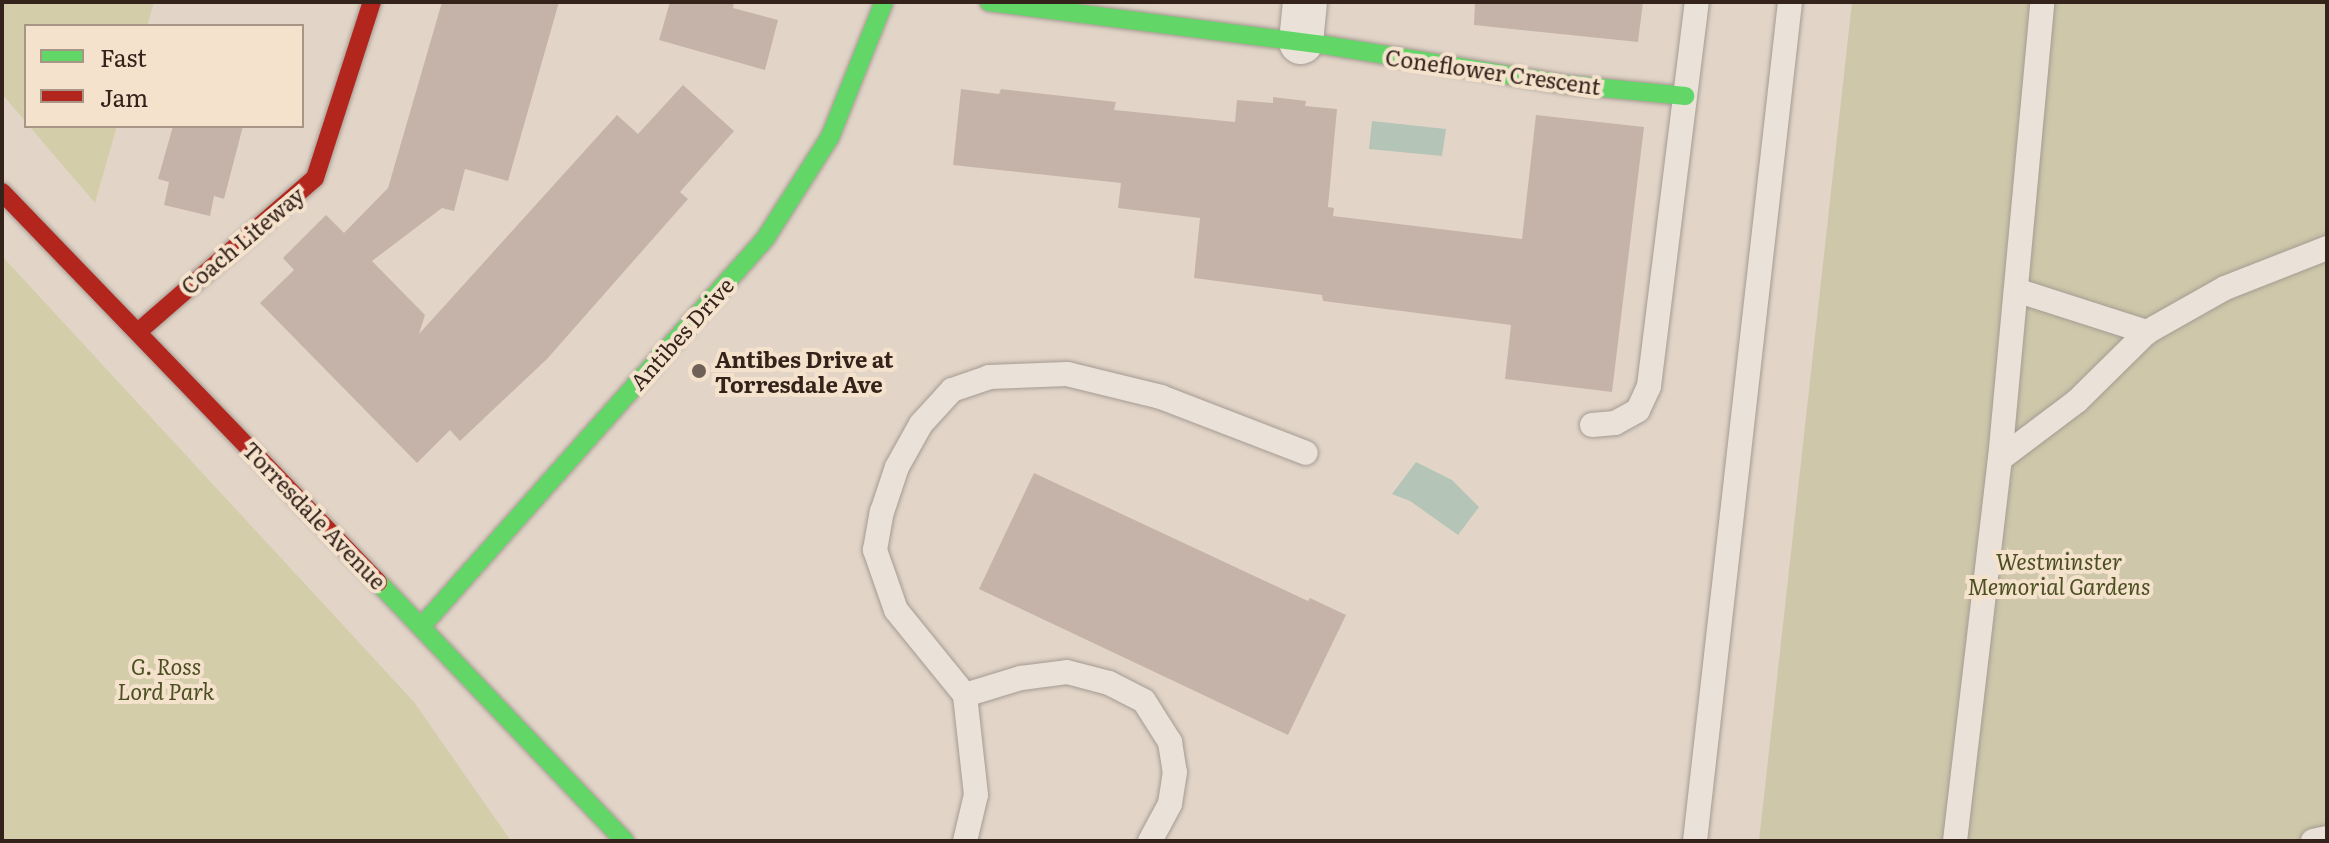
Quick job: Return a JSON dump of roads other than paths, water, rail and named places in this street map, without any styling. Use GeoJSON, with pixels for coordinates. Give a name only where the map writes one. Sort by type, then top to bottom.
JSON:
{"type":"FeatureCollection","features":[{"type":"Feature","properties":{"kind":"street","name":"Coach Liteway"},"geometry":{"type":"LineString","coordinates":[[139,331],[315,178],[372,2]]}},
{"type":"Feature","properties":{"kind":"street","name":"Antibes Drive"},"geometry":{"type":"LineString","coordinates":[[421,627],[765,239],[830,137],[884,2]]}},
{"type":"Feature","properties":{"kind":"street","name":"Coneflower Crescent"},"geometry":{"type":"LineString","coordinates":[[989,2],[1303,22],[1563,84],[1685,96]]}},
{"type":"Feature","properties":{"kind":"street","name":"Torresdale Avenue"},"geometry":{"type":"LineString","coordinates":[[2,192],[139,331],[625,841]]}},
{"type":"Feature","properties":{"kind":"lane"},"geometry":{"type":"LineString","coordinates":[[1592,425],[1615,423],[1638,410],[1649,386],[1697,2]]}},
{"type":"Feature","properties":{"kind":"lane"},"geometry":{"type":"LineString","coordinates":[[1695,841],[1790,2]]}},
{"type":"Feature","properties":{"kind":"lane"},"geometry":{"type":"LineString","coordinates":[[1955,841],[2000,459],[2042,2]]}},
{"type":"Feature","properties":{"kind":"lane"},"geometry":{"type":"LineString","coordinates":[[2000,459],[2077,401],[2147,332],[2225,288],[2327,248]]}},
{"type":"Feature","properties":{"kind":"lane"},"geometry":{"type":"LineString","coordinates":[[2016,290],[2147,332]]}},
{"type":"Feature","properties":{"kind":"lane"},"geometry":{"type":"LineString","coordinates":[[965,841],[976,795],[965,695],[896,610],[875,550],[882,512],[897,467],[921,424],[952,390],[989,377],[1067,374],[1161,397],[1306,453]]}},
{"type":"Feature","properties":{"kind":"lane"},"geometry":{"type":"LineString","coordinates":[[965,695],[1021,678],[1067,672],[1109,683],[1144,701],[1170,742],[1175,772],[1170,804],[1150,841]]}},
{"type":"Feature","properties":{"kind":"lane"},"geometry":{"type":"LineString","coordinates":[[2313,841],[2327,838]]}},
{"type":"Feature","properties":{"kind":"place","name":"Antibes Drive at Torresdale Ave"},"geometry":{"type":"Point","coordinates":[699,371]}},
{"type":"Feature","properties":{"kind":"park label","name":"Westminster Memorial Gardens"},"geometry":{"type":"Point","coordinates":[2059,572]}},
{"type":"Feature","properties":{"kind":"park label","name":"G. Ross Lord Park"},"geometry":{"type":"Point","coordinates":[166,678]}}]}
